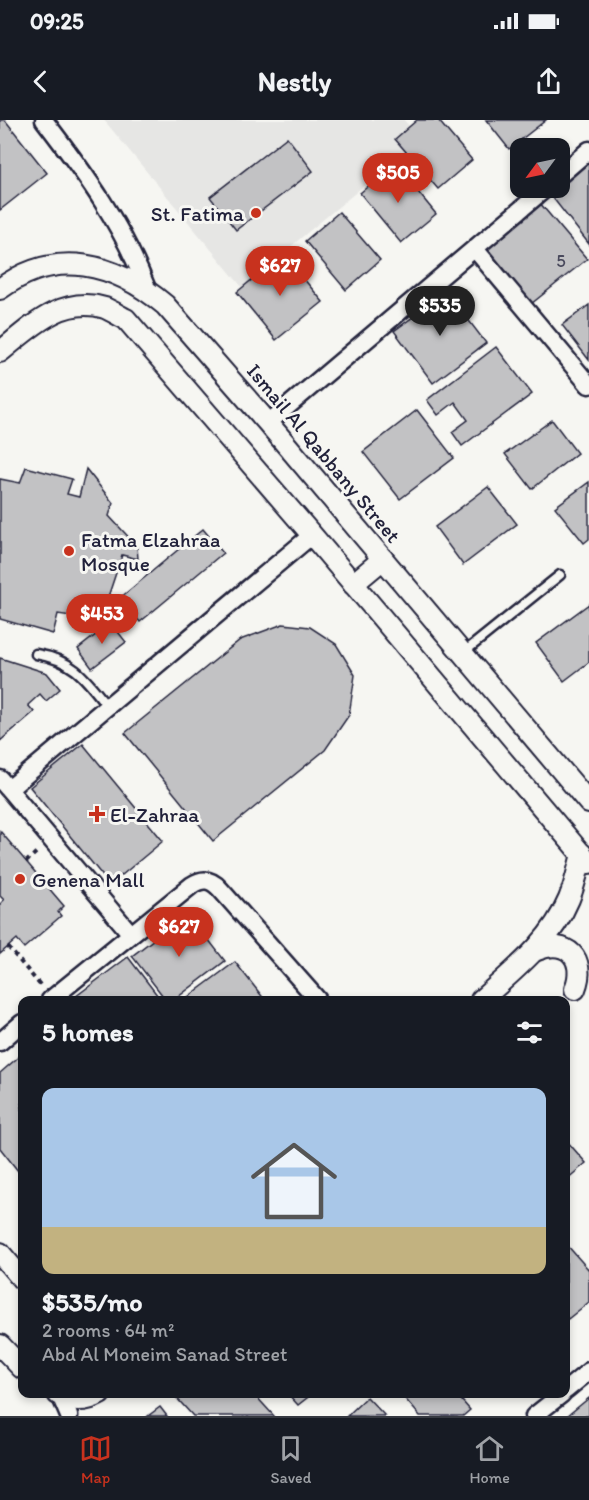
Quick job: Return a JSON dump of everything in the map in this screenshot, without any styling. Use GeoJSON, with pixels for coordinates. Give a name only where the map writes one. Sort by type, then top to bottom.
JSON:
{"type":"FeatureCollection","features":[{"type":"Feature","properties":{"kind":"street","name":"Ismail Al Qabbany Street"},"geometry":{"type":"LineString","coordinates":[[44,120],[79,166],[119,227],[134,255],[148,291],[180,320],[589,803]]}},
{"type":"Feature","properties":{"kind":"street"},"geometry":{"type":"LineString","coordinates":[[570,167],[589,150]]}},
{"type":"Feature","properties":{"kind":"street"},"geometry":{"type":"LineString","coordinates":[[268,423],[534,198]]}},
{"type":"Feature","properties":{"kind":"street"},"geometry":{"type":"LineString","coordinates":[[475,249],[589,385]]}},
{"type":"Feature","properties":{"kind":"street"},"geometry":{"type":"LineString","coordinates":[[0,289],[32,270],[66,264],[101,269],[148,291]]}},
{"type":"Feature","properties":{"kind":"street"},"geometry":{"type":"LineString","coordinates":[[0,352],[41,319],[61,308],[84,304],[106,308],[126,319],[312,535],[585,859],[569,899],[553,928],[537,950],[485,996]]}},
{"type":"Feature","properties":{"kind":"street"},"geometry":{"type":"LineString","coordinates":[[131,934],[4,784],[108,707],[312,535]]}},
{"type":"Feature","properties":{"kind":"street"},"geometry":{"type":"LineString","coordinates":[[353,584],[383,559]]}},
{"type":"Feature","properties":{"kind":"street"},"geometry":{"type":"LineString","coordinates":[[56,996],[192,885],[207,880],[220,889],[314,996]]}},
{"type":"Feature","properties":{"kind":"street"},"geometry":{"type":"LineString","coordinates":[[537,950],[547,946],[558,946],[568,950],[580,968],[575,990]]}},
{"type":"Feature","properties":{"kind":"street"},"geometry":{"type":"LineString","coordinates":[[0,1042],[18,1026]]}},
{"type":"Feature","properties":{"kind":"street"},"geometry":{"type":"LineString","coordinates":[[0,1253],[18,1274]]}},
{"type":"Feature","properties":{"kind":"street"},"geometry":{"type":"LineString","coordinates":[[0,1345],[18,1364]]}},
{"type":"Feature","properties":{"kind":"street"},"geometry":{"type":"LineString","coordinates":[[570,1387],[589,1371]]}},
{"type":"Feature","properties":{"kind":"street"},"geometry":{"type":"LineString","coordinates":[[61,1398],[69,1416]]}},
{"type":"Feature","properties":{"kind":"street"},"geometry":{"type":"LineString","coordinates":[[71,1398],[77,1400],[89,1398]]}},
{"type":"Feature","properties":{"kind":"street"},"geometry":{"type":"LineString","coordinates":[[534,1416],[557,1398]]}},
{"type":"Feature","properties":{"kind":"lane"},"geometry":{"type":"LineString","coordinates":[[462,653],[560,575]]}},
{"type":"Feature","properties":{"kind":"lane"},"geometry":{"type":"LineString","coordinates":[[36,654],[51,657],[77,670],[108,707]]}},
{"type":"Feature","properties":{"kind":"path"},"geometry":{"type":"LineString","coordinates":[[8,947],[48,996]]}},
{"type":"Feature","properties":{"kind":"shaded area","name":"St. Fatima"},"geometry":{"type":"Polygon","coordinates":[[[104,120],[404,120],[420,139],[242,287],[104,120]]]}},
{"type":"Feature","properties":{"kind":"building"},"geometry":{"type":"Polygon","coordinates":[[[0,120],[5,120],[47,173],[0,210],[0,120]]]}},
{"type":"Feature","properties":{"kind":"building"},"geometry":{"type":"Polygon","coordinates":[[[417,120],[438,120],[472,160],[438,189],[395,139],[417,120]]]}},
{"type":"Feature","properties":{"kind":"building"},"geometry":{"type":"Polygon","coordinates":[[[486,120],[546,120],[523,138],[510,138],[509,149],[486,120]]]}},
{"type":"Feature","properties":{"kind":"building"},"geometry":{"type":"Polygon","coordinates":[[[287,137],[313,171],[236,230],[210,197],[287,137]]]}},
{"type":"Feature","properties":{"kind":"building"},"geometry":{"type":"Polygon","coordinates":[[[589,161],[589,244],[553,198],[570,198],[570,177],[589,161]]]}},
{"type":"Feature","properties":{"kind":"building"},"geometry":{"type":"Polygon","coordinates":[[[395,164],[436,214],[401,243],[360,193],[395,164]]]}},
{"type":"Feature","properties":{"kind":"building"},"geometry":{"type":"Polygon","coordinates":[[[539,202],[587,259],[531,304],[484,248],[539,202]]]}},
{"type":"Feature","properties":{"kind":"building"},"geometry":{"type":"Polygon","coordinates":[[[339,212],[380,260],[346,290],[305,241],[339,212]]]}},
{"type":"Feature","properties":{"kind":"building"},"geometry":{"type":"Polygon","coordinates":[[[283,254],[323,302],[276,340],[237,292],[283,254]]]}},
{"type":"Feature","properties":{"kind":"building"},"geometry":{"type":"Polygon","coordinates":[[[447,292],[486,343],[433,383],[394,331],[447,292]]]}},
{"type":"Feature","properties":{"kind":"building"},"geometry":{"type":"Polygon","coordinates":[[[589,305],[589,360],[562,325],[589,305]]]}},
{"type":"Feature","properties":{"kind":"building"},"geometry":{"type":"Polygon","coordinates":[[[496,347],[532,394],[462,446],[452,432],[468,420],[455,402],[438,415],[427,400],[496,347]]]}},
{"type":"Feature","properties":{"kind":"building"},"geometry":{"type":"Polygon","coordinates":[[[417,410],[454,458],[400,499],[363,452],[417,410]]]}},
{"type":"Feature","properties":{"kind":"building"},"geometry":{"type":"Polygon","coordinates":[[[552,420],[577,453],[532,489],[505,454],[552,420]]]}},
{"type":"Feature","properties":{"kind":"building","name":"Fatma Elzahraa Mosque"},"geometry":{"type":"Polygon","coordinates":[[[26,467],[72,479],[67,494],[79,497],[86,469],[113,503],[109,516],[137,546],[138,559],[122,555],[106,603],[84,599],[78,617],[58,614],[53,634],[0,619],[0,479],[20,483],[26,467]]]}},
{"type":"Feature","properties":{"kind":"building"},"geometry":{"type":"Polygon","coordinates":[[[589,482],[589,539],[584,543],[555,507],[589,482]]]}},
{"type":"Feature","properties":{"kind":"building"},"geometry":{"type":"Polygon","coordinates":[[[488,487],[517,524],[463,565],[435,527],[488,487]]]}},
{"type":"Feature","properties":{"kind":"building"},"geometry":{"type":"Polygon","coordinates":[[[203,529],[223,553],[140,622],[120,598],[203,529]]]}},
{"type":"Feature","properties":{"kind":"building"},"geometry":{"type":"Polygon","coordinates":[[[589,604],[589,662],[564,681],[536,643],[589,604]]]}},
{"type":"Feature","properties":{"kind":"building"},"geometry":{"type":"Polygon","coordinates":[[[111,623],[126,642],[92,668],[78,649],[111,623]]]}},
{"type":"Feature","properties":{"kind":"building"},"geometry":{"type":"Polygon","coordinates":[[[283,624],[310,627],[336,644],[355,675],[349,715],[325,750],[213,841],[125,733],[240,640],[283,624]]]}},
{"type":"Feature","properties":{"kind":"building"},"geometry":{"type":"Polygon","coordinates":[[[0,658],[47,673],[60,689],[46,701],[40,694],[28,705],[34,712],[0,741],[0,658]]]}},
{"type":"Feature","properties":{"kind":"building","name":"El-Zahraa"},"geometry":{"type":"Polygon","coordinates":[[[83,744],[163,841],[110,885],[30,787],[83,744]]]}},
{"type":"Feature","properties":{"kind":"building","name":"Genena Mall"},"geometry":{"type":"Polygon","coordinates":[[[0,831],[64,906],[58,912],[61,916],[24,948],[17,939],[0,954],[0,904],[4,900],[0,896],[0,831]]]}},
{"type":"Feature","properties":{"kind":"building"},"geometry":{"type":"Polygon","coordinates":[[[188,913],[225,961],[179,996],[163,996],[132,956],[188,913]]]}},
{"type":"Feature","properties":{"kind":"building"},"geometry":{"type":"Polygon","coordinates":[[[128,957],[158,996],[76,996],[128,957]]]}},
{"type":"Feature","properties":{"kind":"building"},"geometry":{"type":"Polygon","coordinates":[[[235,962],[262,996],[189,996],[235,962]]]}},
{"type":"Feature","properties":{"kind":"building"},"geometry":{"type":"Polygon","coordinates":[[[18,1057],[18,1171],[0,1148],[0,1073],[18,1057]]]}},
{"type":"Feature","properties":{"kind":"building"},"geometry":{"type":"Polygon","coordinates":[[[570,1145],[586,1163],[570,1177],[570,1145]]]}},
{"type":"Feature","properties":{"kind":"building"},"geometry":{"type":"Polygon","coordinates":[[[570,1249],[589,1270],[589,1302],[570,1317],[570,1249]]]}},
{"type":"Feature","properties":{"kind":"building"},"geometry":{"type":"Polygon","coordinates":[[[177,1398],[258,1398],[274,1416],[193,1416],[177,1398]]]}},
{"type":"Feature","properties":{"kind":"building"},"geometry":{"type":"Polygon","coordinates":[[[292,1398],[307,1398],[298,1405],[292,1398]]]}},
{"type":"Feature","properties":{"kind":"building"},"geometry":{"type":"Polygon","coordinates":[[[368,1398],[385,1416],[347,1416],[368,1398]]]}},
{"type":"Feature","properties":{"kind":"building"},"geometry":{"type":"Polygon","coordinates":[[[404,1398],[460,1398],[470,1410],[463,1416],[420,1416],[404,1398]]]}},
{"type":"Feature","properties":{"kind":"building"},"geometry":{"type":"Polygon","coordinates":[[[589,1398],[589,1416],[567,1416],[589,1398]]]}},
{"type":"Feature","properties":{"kind":"building"},"geometry":{"type":"Polygon","coordinates":[[[160,1407],[167,1416],[148,1416],[160,1407]]]}},
{"type":"Feature","properties":{"kind":"place","name":"St. Fatima"},"geometry":{"type":"Point","coordinates":[256,213]}},
{"type":"Feature","properties":{"kind":"place","name":"Fatma Elzahraa Mosque"},"geometry":{"type":"Point","coordinates":[69,551]}},
{"type":"Feature","properties":{"kind":"place","name":"El-Zahraa"},"geometry":{"type":"Point","coordinates":[97,814]}},
{"type":"Feature","properties":{"kind":"place","name":"Genena Mall"},"geometry":{"type":"Point","coordinates":[20,879]}}]}
